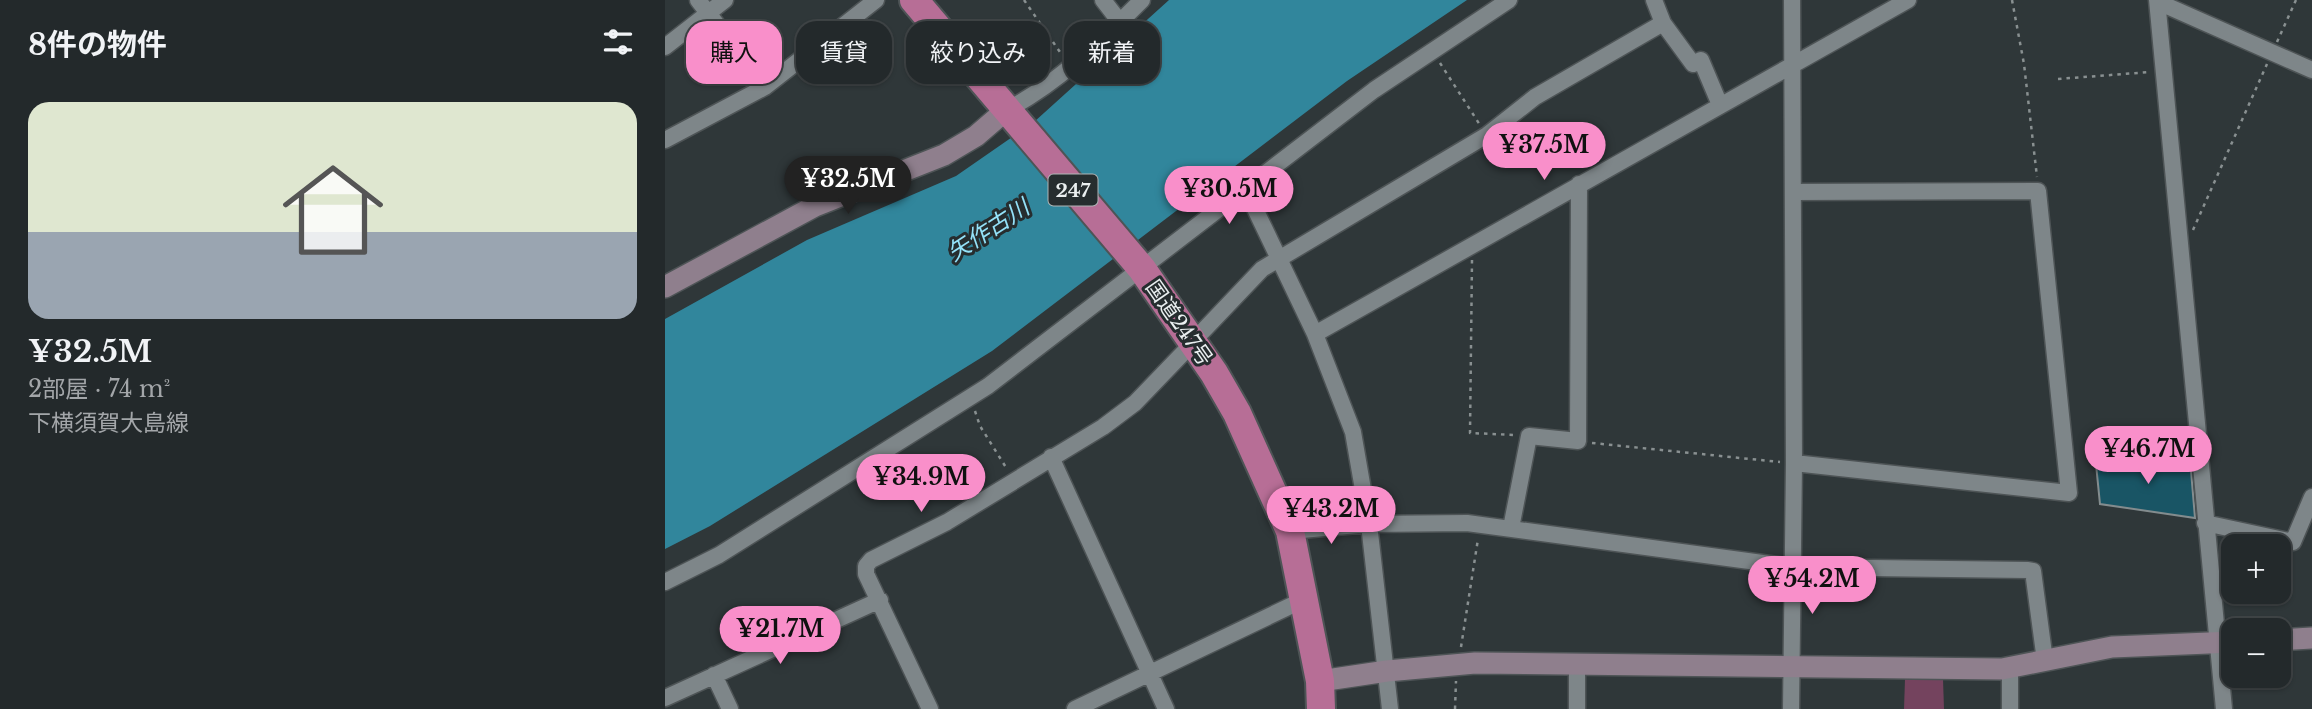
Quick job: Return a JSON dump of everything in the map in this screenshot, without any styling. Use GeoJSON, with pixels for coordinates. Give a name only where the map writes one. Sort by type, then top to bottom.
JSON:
{"type":"FeatureCollection","features":[{"type":"Feature","properties":{"kind":"highway","name":"国道247号"},"geometry":{"type":"LineString","coordinates":[[914,0],[1142,270],[1214,373],[1231,403],[1290,531],[1305,599],[1321,695]]}},
{"type":"Feature","properties":{"kind":"street"},"geometry":{"type":"LineString","coordinates":[[665,47],[703,6],[725,0]]}},
{"type":"Feature","properties":{"kind":"street"},"geometry":{"type":"LineString","coordinates":[[665,140],[765,87],[876,0]]}},
{"type":"Feature","properties":{"kind":"street"},"geometry":{"type":"LineString","coordinates":[[1103,0],[1119,21]]}},
{"type":"Feature","properties":{"kind":"street"},"geometry":{"type":"LineString","coordinates":[[1121,21],[1142,0]]}},
{"type":"Feature","properties":{"kind":"street"},"geometry":{"type":"LineString","coordinates":[[665,582],[719,555],[988,386],[1374,90],[1509,0]]}},
{"type":"Feature","properties":{"kind":"street"},"geometry":{"type":"LineString","coordinates":[[1654,0],[1663,23],[1693,64],[1701,60],[1720,105]]}},
{"type":"Feature","properties":{"kind":"street"},"geometry":{"type":"LineString","coordinates":[[1791,709],[1794,463],[1792,0]]}},
{"type":"Feature","properties":{"kind":"street"},"geometry":{"type":"LineString","coordinates":[[1315,334],[1472,243],[1908,0]]}},
{"type":"Feature","properties":{"kind":"street"},"geometry":{"type":"LineString","coordinates":[[2221,619],[2205,523],[2157,1],[2312,70]]}},
{"type":"Feature","properties":{"kind":"street"},"geometry":{"type":"LineString","coordinates":[[703,6],[765,87]]}},
{"type":"Feature","properties":{"kind":"street"},"geometry":{"type":"LineString","coordinates":[[1202,332],[1262,269],[1487,135],[1535,97],[1663,23]]}},
{"type":"Feature","properties":{"kind":"street"},"geometry":{"type":"LineString","coordinates":[[665,287],[815,206],[944,155],[976,136],[1005,111],[1024,101],[1064,71]]}},
{"type":"Feature","properties":{"kind":"street"},"geometry":{"type":"LineString","coordinates":[[1511,528],[1529,436],[1578,441],[1579,184]]}},
{"type":"Feature","properties":{"kind":"street"},"geometry":{"type":"LineString","coordinates":[[1246,190],[1315,334],[1353,432],[1369,524],[1390,709]]}},
{"type":"Feature","properties":{"kind":"street"},"geometry":{"type":"LineString","coordinates":[[1794,192],[2038,191],[2069,493],[1794,463]]}},
{"type":"Feature","properties":{"kind":"street"},"geometry":{"type":"LineString","coordinates":[[930,709],[866,573],[871,560],[947,522],[1103,427],[1135,403],[1186,350]]}},
{"type":"Feature","properties":{"kind":"street"},"geometry":{"type":"LineString","coordinates":[[1051,457],[1166,709]]}},
{"type":"Feature","properties":{"kind":"street"},"geometry":{"type":"LineString","coordinates":[[2205,523],[2293,542],[2312,497]]}},
{"type":"Feature","properties":{"kind":"street"},"geometry":{"type":"LineString","coordinates":[[1290,531],[1369,524],[1481,524],[1793,566],[2033,571],[2045,661]]}},
{"type":"Feature","properties":{"kind":"street"},"geometry":{"type":"LineString","coordinates":[[1075,709],[1151,675],[1305,599]]}},
{"type":"Feature","properties":{"kind":"street"},"geometry":{"type":"LineString","coordinates":[[665,698],[880,600]]}},
{"type":"Feature","properties":{"kind":"street"},"geometry":{"type":"LineString","coordinates":[[2291,639],[2312,638]]}},
{"type":"Feature","properties":{"kind":"street"},"geometry":{"type":"LineString","coordinates":[[1321,695],[1387,671],[1459,664],[2010,667],[2112,647],[2221,643]]}},
{"type":"Feature","properties":{"kind":"street"},"geometry":{"type":"LineString","coordinates":[[1577,664],[1577,709]]}},
{"type":"Feature","properties":{"kind":"street"},"geometry":{"type":"LineString","coordinates":[[2010,667],[2010,709]]}},
{"type":"Feature","properties":{"kind":"street"},"geometry":{"type":"LineString","coordinates":[[714,675],[730,709]]}},
{"type":"Feature","properties":{"kind":"street"},"geometry":{"type":"LineString","coordinates":[[2224,688],[2224,709]]}},
{"type":"Feature","properties":{"kind":"path"},"geometry":{"type":"LineString","coordinates":[[1024,0],[1064,58]]}},
{"type":"Feature","properties":{"kind":"path"},"geometry":{"type":"LineString","coordinates":[[2012,0],[2024,64],[2038,191]]}},
{"type":"Feature","properties":{"kind":"path"},"geometry":{"type":"LineString","coordinates":[[2181,257],[2295,0]]}},
{"type":"Feature","properties":{"kind":"path"},"geometry":{"type":"LineString","coordinates":[[1439,62],[1487,135]]}},
{"type":"Feature","properties":{"kind":"path"},"geometry":{"type":"LineString","coordinates":[[2058,79],[2164,71]]}},
{"type":"Feature","properties":{"kind":"path"},"geometry":{"type":"LineString","coordinates":[[1472,243],[1470,433],[1529,436]]}},
{"type":"Feature","properties":{"kind":"path"},"geometry":{"type":"LineString","coordinates":[[988,386],[974,410],[980,426],[1013,480]]}},
{"type":"Feature","properties":{"kind":"path"},"geometry":{"type":"LineString","coordinates":[[1578,441],[1794,463]]}},
{"type":"Feature","properties":{"kind":"path"},"geometry":{"type":"LineString","coordinates":[[1455,709],[1459,664],[1481,524]]}},
{"type":"Feature","properties":{"kind":"shaded area"},"geometry":{"type":"Polygon","coordinates":[[[1905,679],[1943,679],[1944,709],[1904,709],[1905,679]]]}},
{"type":"Feature","properties":{"kind":"water","name":"矢作古川"},"geometry":{"type":"Polygon","coordinates":[[[1169,0],[1467,0],[1347,81],[992,351],[710,526],[665,549],[665,319],[807,240],[956,176],[1034,122],[1076,84],[1160,84],[1160,21],[1146,21],[1169,0]]]}},
{"type":"Feature","properties":{"kind":"building"},"geometry":{"type":"Polygon","coordinates":[[[2190,459],[2195,518],[2100,504],[2096,464],[2190,459]]]}}]}
